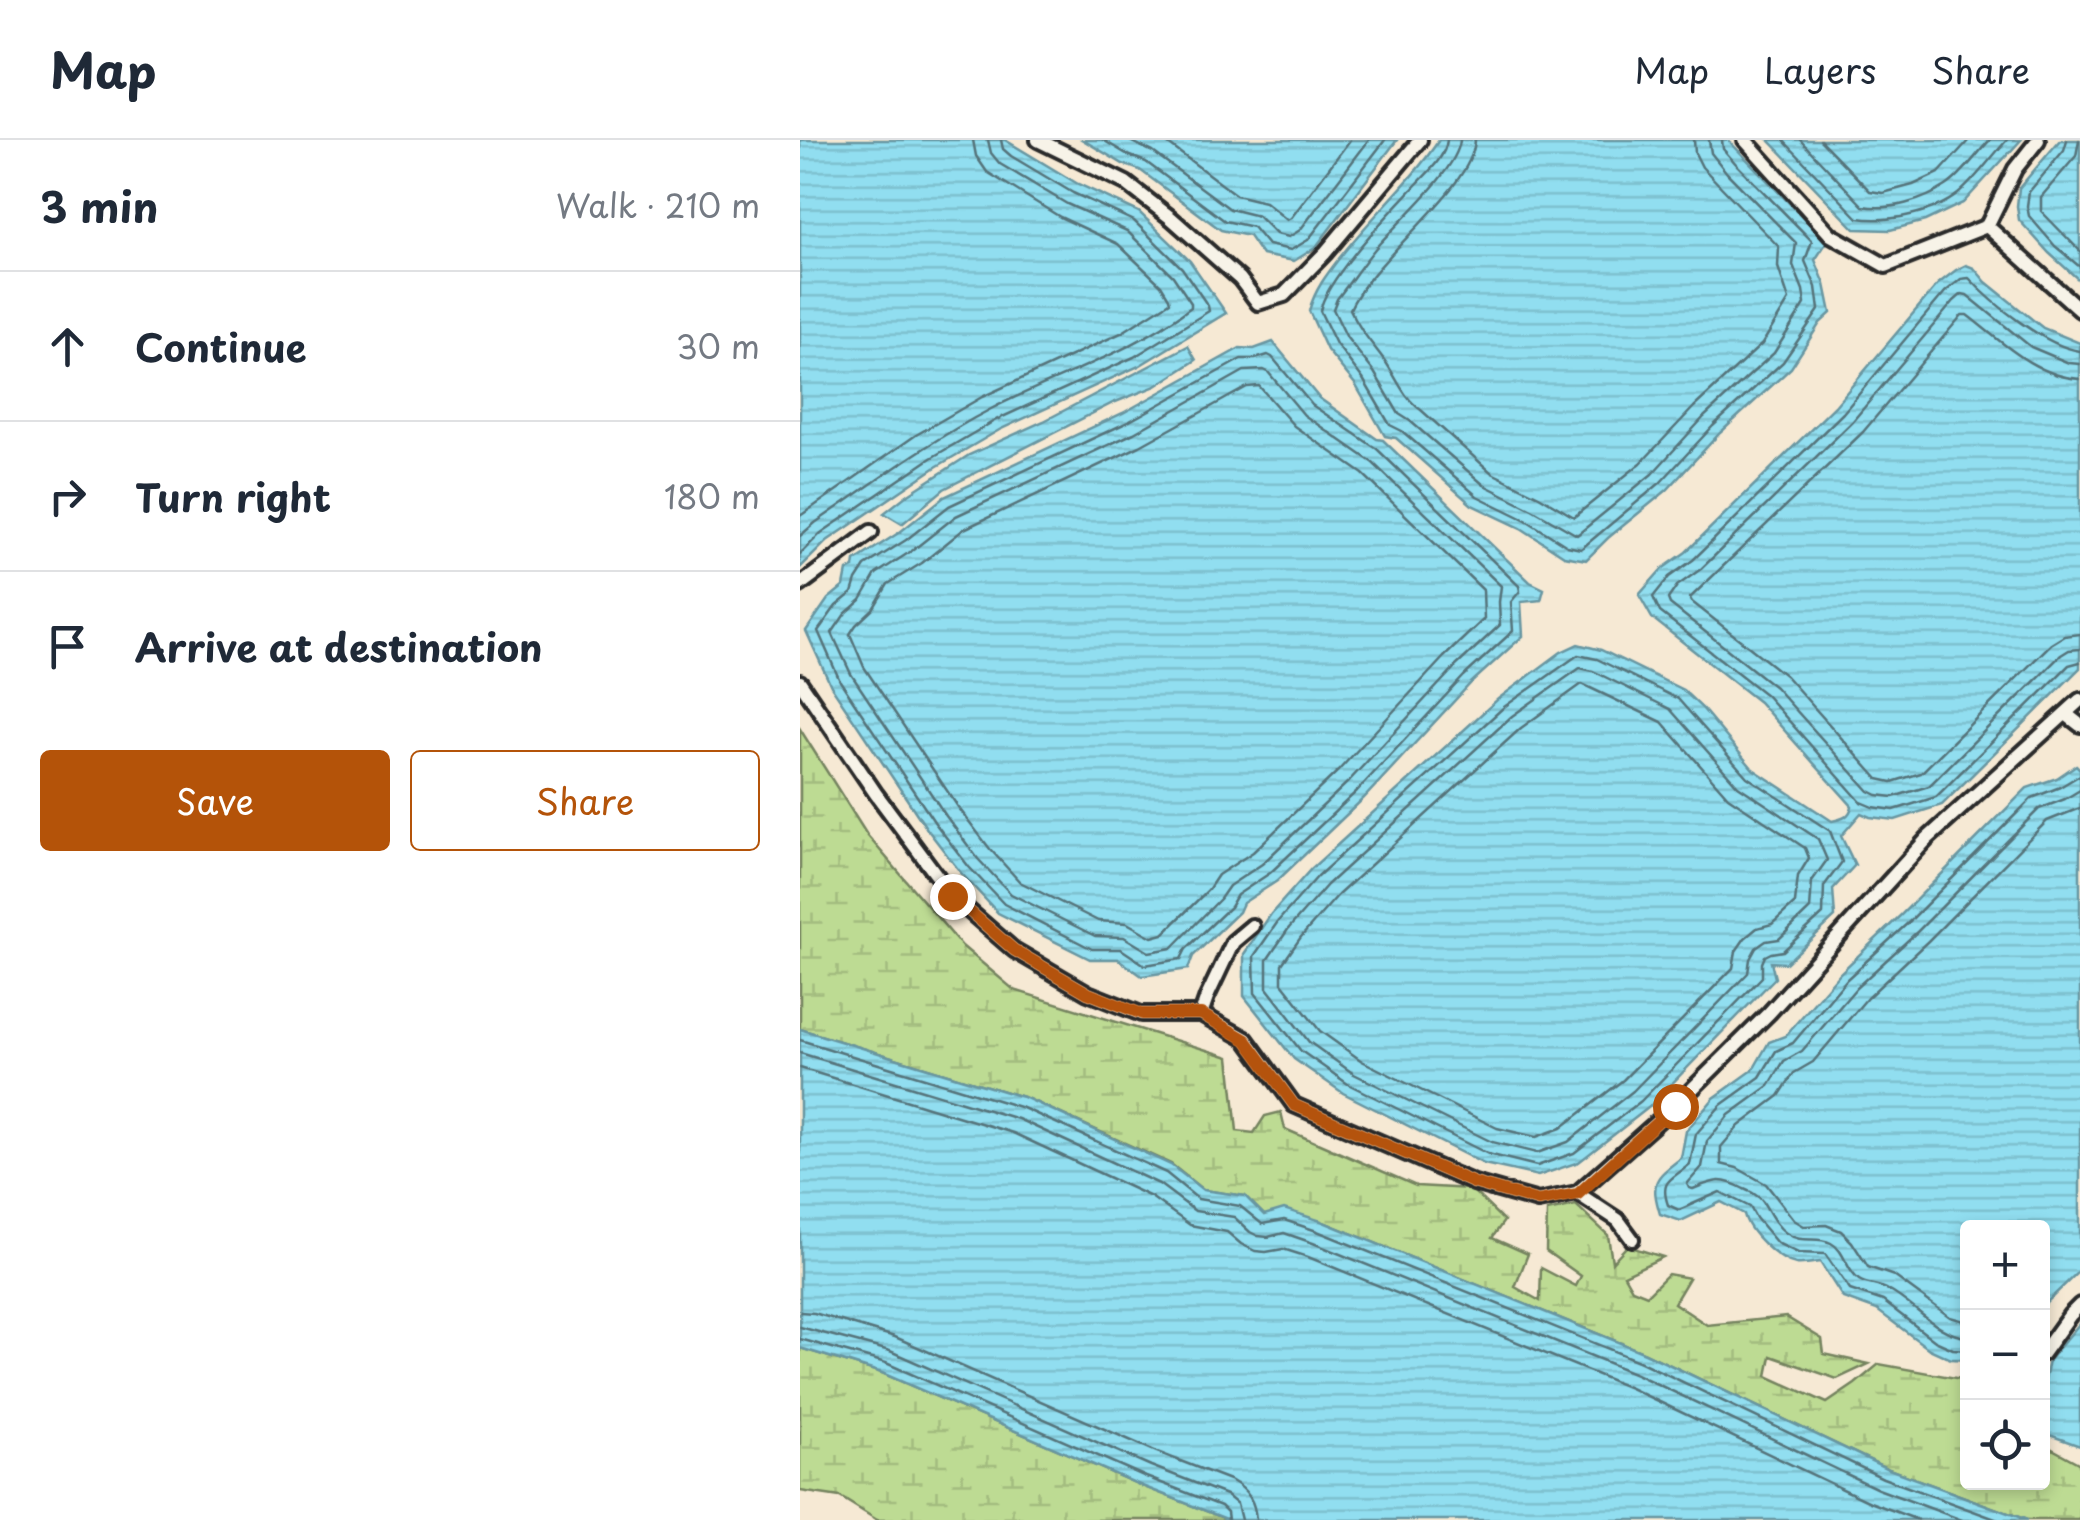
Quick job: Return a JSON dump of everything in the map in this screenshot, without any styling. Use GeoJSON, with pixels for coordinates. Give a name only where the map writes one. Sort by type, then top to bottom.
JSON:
{"type":"FeatureCollection","features":[{"type":"Feature","properties":{"kind":"lane"},"geometry":{"type":"LineString","coordinates":[[1038,140],[1126,183],[1240,279],[1258,303],[1284,295],[1420,140]]}},
{"type":"Feature","properties":{"kind":"lane"},"geometry":{"type":"LineString","coordinates":[[1745,140],[1831,235],[1886,266],[1987,226],[2015,168],[2038,140]]}},
{"type":"Feature","properties":{"kind":"lane"},"geometry":{"type":"LineString","coordinates":[[1987,226],[2080,310]]}},
{"type":"Feature","properties":{"kind":"lane"},"geometry":{"type":"LineString","coordinates":[[800,585],[871,532]]}},
{"type":"Feature","properties":{"kind":"lane"},"geometry":{"type":"LineString","coordinates":[[800,682],[952,896],[1014,950],[1088,993],[1142,1014],[1201,1014],[1246,1040],[1294,1105],[1474,1183],[1538,1201],[1578,1194],[1675,1106],[1756,1026],[1927,840],[2080,700]]}},
{"type":"Feature","properties":{"kind":"lane"},"geometry":{"type":"LineString","coordinates":[[2066,714],[2080,725]]}},
{"type":"Feature","properties":{"kind":"lane"},"geometry":{"type":"LineString","coordinates":[[1201,1014],[1233,942],[1252,926]]}},
{"type":"Feature","properties":{"kind":"lane"},"geometry":{"type":"LineString","coordinates":[[1578,1194],[1618,1220],[1632,1239]]}},
{"type":"Feature","properties":{"kind":"lane"},"geometry":{"type":"LineString","coordinates":[[2050,1343],[2080,1305]]}},
{"type":"Feature","properties":{"kind":"green space"},"geometry":{"type":"Polygon","coordinates":[[[800,729],[867,835],[962,946],[1014,990],[1229,1057],[1237,1131],[1254,1133],[1265,1116],[1281,1112],[1285,1129],[1416,1186],[1471,1189],[1504,1221],[1492,1238],[1528,1254],[1515,1287],[1540,1301],[1541,1268],[1576,1286],[1581,1276],[1546,1251],[1547,1211],[1576,1205],[1608,1235],[1612,1262],[1627,1246],[1663,1257],[1624,1275],[1632,1289],[1647,1295],[1668,1274],[1689,1278],[1674,1303],[1707,1325],[1786,1317],[1822,1339],[1824,1354],[1869,1364],[1837,1379],[1771,1356],[1767,1376],[1827,1403],[1879,1364],[1960,1379],[1960,1490],[2050,1490],[2050,1448],[2080,1464],[2080,1520],[2027,1520],[1886,1468],[1645,1353],[1321,1221],[1264,1215],[1245,1196],[1203,1190],[1171,1164],[1026,1098],[800,1029],[800,729]]]}},
{"type":"Feature","properties":{"kind":"green space"},"geometry":{"type":"Polygon","coordinates":[[[800,1348],[882,1373],[1229,1520],[877,1520],[840,1497],[800,1491],[800,1348]]]}},
{"type":"Feature","properties":{"kind":"water"},"geometry":{"type":"Polygon","coordinates":[[[800,140],[1005,140],[1078,184],[1139,212],[1190,261],[1226,313],[1139,366],[1001,429],[936,467],[827,541],[800,568],[800,140]]]}},
{"type":"Feature","properties":{"kind":"water"},"geometry":{"type":"Polygon","coordinates":[[[1083,140],[1397,140],[1315,248],[1294,261],[1262,255],[1249,236],[1221,230],[1140,170],[1083,140]]]}},
{"type":"Feature","properties":{"kind":"water"},"geometry":{"type":"Polygon","coordinates":[[[1439,140],[1728,140],[1827,242],[1815,260],[1831,313],[1820,323],[1791,368],[1720,433],[1667,490],[1586,560],[1564,556],[1521,528],[1472,505],[1396,438],[1385,436],[1355,384],[1327,350],[1309,311],[1336,263],[1439,140]]]}},
{"type":"Feature","properties":{"kind":"water"},"geometry":{"type":"Polygon","coordinates":[[[1769,140],[2021,140],[1963,203],[1925,221],[1890,230],[1855,229],[1769,140]]]}},
{"type":"Feature","properties":{"kind":"water"},"geometry":{"type":"Polygon","coordinates":[[[2060,140],[2080,140],[2080,281],[2019,220],[2017,206],[2019,188],[2060,140]]]}},
{"type":"Feature","properties":{"kind":"water"},"geometry":{"type":"Polygon","coordinates":[[[1966,265],[2043,328],[2080,343],[2080,668],[1942,805],[1895,820],[1861,813],[1841,836],[1855,865],[1833,889],[1835,917],[1786,963],[1771,962],[1775,978],[1648,1108],[1579,1162],[1538,1176],[1484,1164],[1343,1093],[1294,1059],[1244,996],[1244,954],[1271,914],[1311,869],[1498,699],[1561,652],[1578,644],[1601,650],[1683,690],[1753,769],[1832,821],[1849,813],[1852,806],[1759,702],[1652,618],[1639,595],[1835,406],[1938,284],[1966,265]]]}},
{"type":"Feature","properties":{"kind":"water"},"geometry":{"type":"Polygon","coordinates":[[[1273,342],[1319,398],[1383,440],[1530,582],[1544,589],[1541,600],[1521,602],[1523,636],[1471,683],[1364,798],[1277,881],[1243,903],[1239,912],[1193,956],[1188,969],[1142,976],[1118,959],[1090,959],[998,913],[927,829],[831,686],[806,631],[828,599],[844,586],[847,571],[854,568],[855,561],[944,497],[1123,413],[1240,348],[1254,349],[1273,342]]]}},
{"type":"Feature","properties":{"kind":"water"},"geometry":{"type":"Polygon","coordinates":[[[1188,346],[1196,360],[1156,386],[1113,403],[944,489],[902,524],[884,513],[969,455],[1188,346]]]}},
{"type":"Feature","properties":{"kind":"water"},"geometry":{"type":"Polygon","coordinates":[[[2076,765],[2080,769],[2080,1270],[2050,1299],[2050,1220],[1960,1220],[1960,1360],[1951,1359],[1929,1349],[1877,1310],[1843,1298],[1820,1262],[1796,1264],[1780,1257],[1757,1237],[1744,1214],[1721,1202],[1681,1221],[1660,1214],[1655,1187],[1665,1171],[1681,1158],[1686,1131],[1714,1098],[1753,1070],[1769,1042],[1785,1036],[1840,973],[2027,788],[2057,778],[2076,765]]]}},
{"type":"Feature","properties":{"kind":"water"},"geometry":{"type":"Polygon","coordinates":[[[800,1029],[1026,1098],[1171,1165],[1203,1190],[1245,1196],[1264,1215],[1284,1209],[1321,1221],[1645,1353],[1886,1468],[2027,1520],[1229,1520],[1142,1486],[882,1373],[800,1348],[800,1029]]]}},
{"type":"Feature","properties":{"kind":"water"},"geometry":{"type":"Polygon","coordinates":[[[2080,1323],[2080,1446],[2050,1435],[2050,1359],[2080,1323]]]}},
{"type":"Feature","properties":{"kind":"route"},"geometry":{"type":"LineString","coordinates":[[952,896],[1014,950],[1088,993],[1142,1014],[1201,1014],[1246,1040],[1294,1105],[1474,1183],[1538,1201],[1578,1194],[1675,1106]]}}]}
